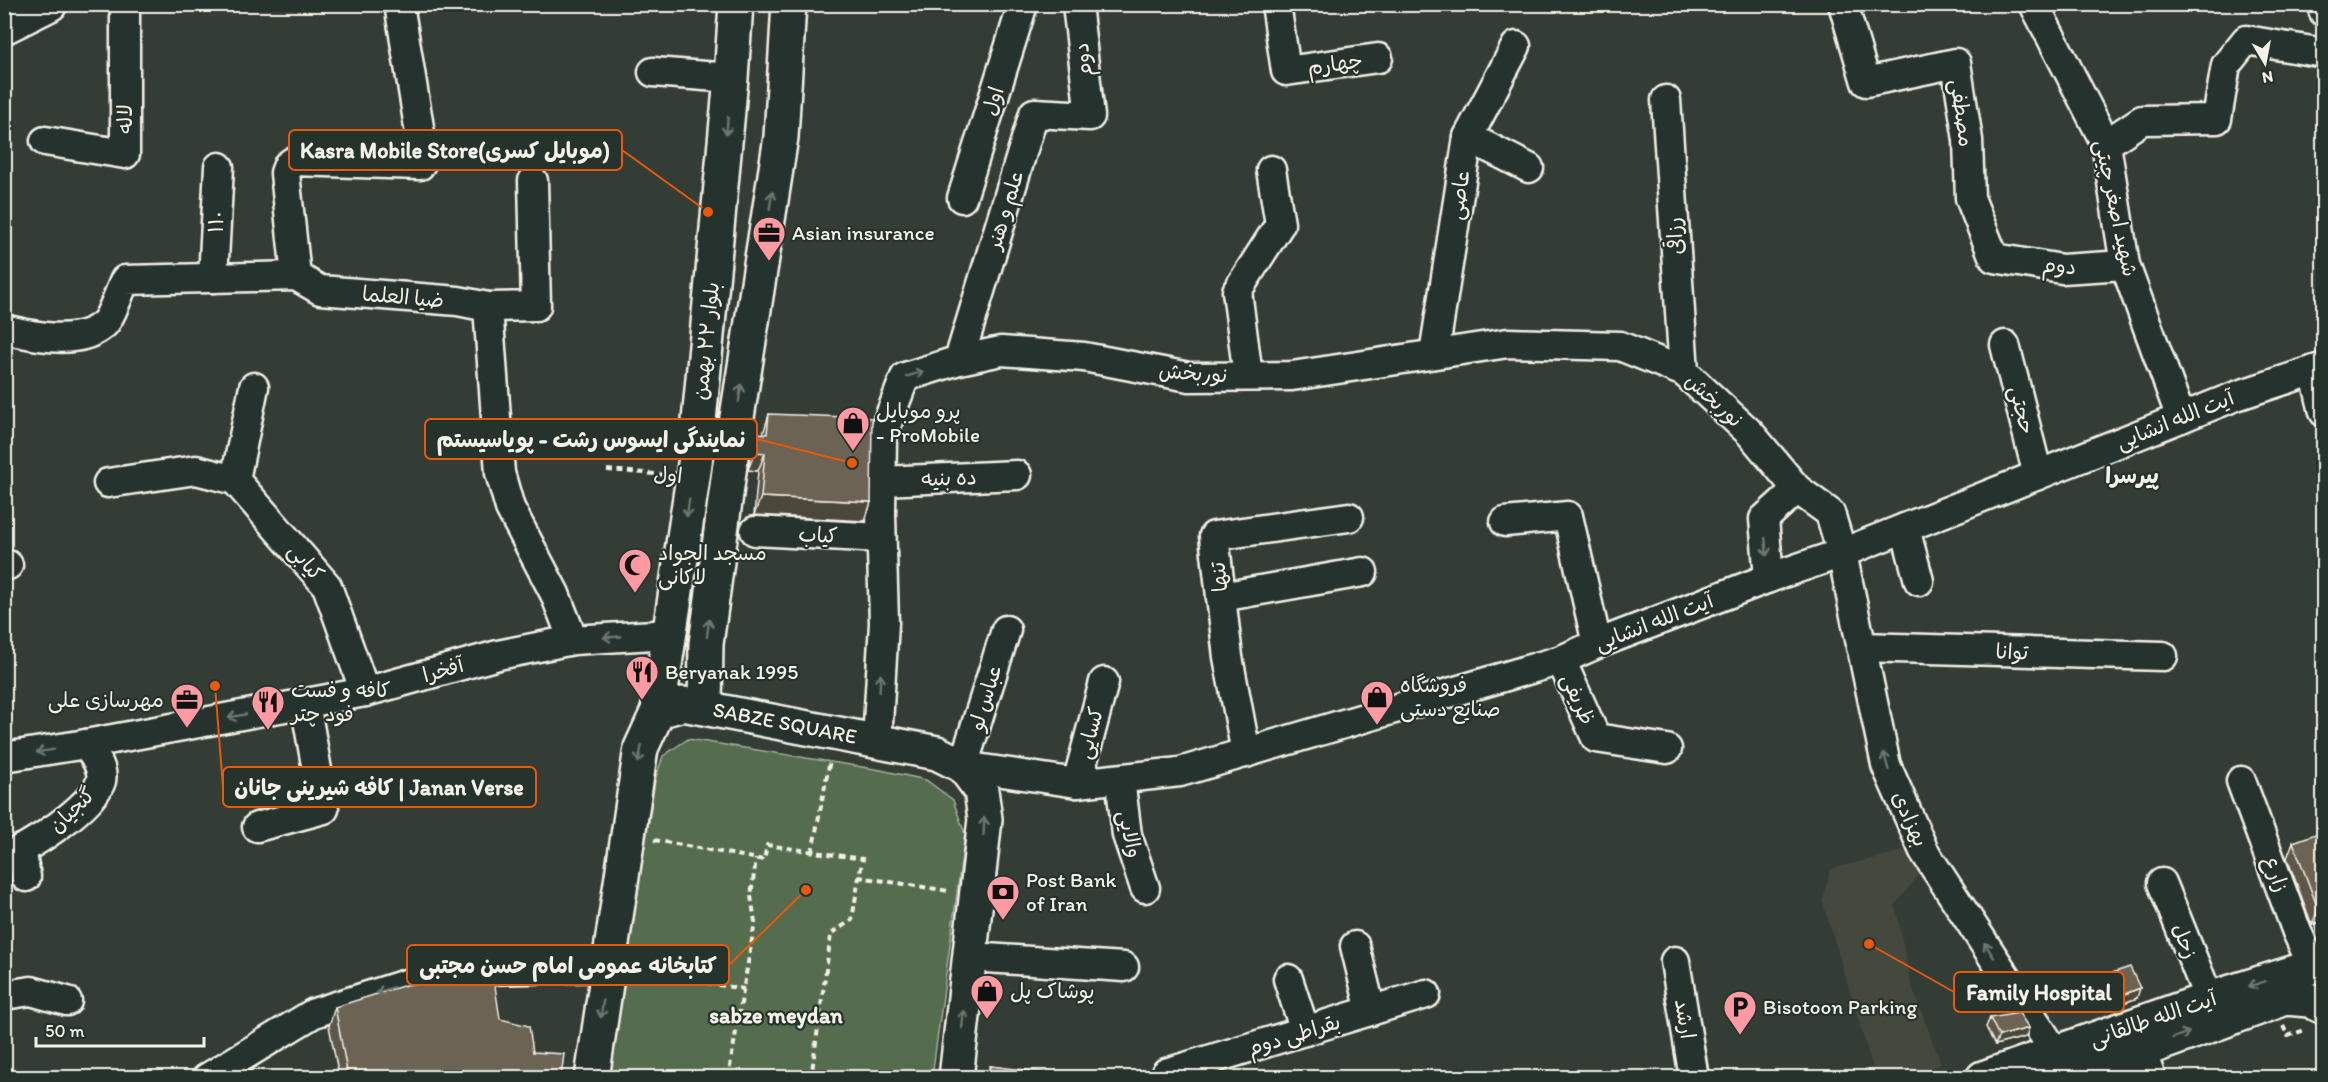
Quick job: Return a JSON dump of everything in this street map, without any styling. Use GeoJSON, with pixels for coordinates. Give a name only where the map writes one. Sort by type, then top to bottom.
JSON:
{"type":"FeatureCollection","features":[{"type":"Feature","properties":{"kind":"main road"},"geometry":{"type":"LineString","coordinates":[[4,27],[50,4]]}},
{"type":"Feature","properties":{"kind":"main road","name":"بلوار ۲۲ بهمن"},"geometry":{"type":"LineString","coordinates":[[658,711],[693,477],[736,4]]}},
{"type":"Feature","properties":{"kind":"main road","name":"بلوار ۲۲ بهمن"},"geometry":{"type":"LineString","coordinates":[[705,707],[705,663],[732,449],[781,137],[789,4]]}},
{"type":"Feature","properties":{"kind":"main road"},"geometry":{"type":"LineString","coordinates":[[711,296],[754,302]]}},
{"type":"Feature","properties":{"kind":"main road"},"geometry":{"type":"LineString","coordinates":[[668,646],[670,674],[683,681],[698,676],[705,663]]}},
{"type":"Feature","properties":{"kind":"main road","name":"SABZE SQUARE"},"geometry":{"type":"LineString","coordinates":[[658,711],[683,704],[705,707],[937,753],[963,766],[981,790],[985,819],[956,1077]]}},
{"type":"Feature","properties":{"kind":"main road"},"geometry":{"type":"LineString","coordinates":[[592,1077],[640,748],[658,711]]}},
{"type":"Feature","properties":{"kind":"main road","name":"آیت الله طالقانی"},"geometry":{"type":"LineString","coordinates":[[2061,1065],[2209,999],[2320,972]]}},
{"type":"Feature","properties":{"kind":"main road","name":"آیت الله طالقانی"},"geometry":{"type":"LineString","coordinates":[[1983,1077],[2061,1065],[2146,1064],[2286,998],[2309,1000],[2324,1007]]}},
{"type":"Feature","properties":{"kind":"street","name":"لاله"},"geometry":{"type":"LineString","coordinates":[[45,141],[124,154],[125,4]]}},
{"type":"Feature","properties":{"kind":"street"},"geometry":{"type":"LineString","coordinates":[[296,276],[285,172],[288,165],[294,161],[420,165],[424,158],[399,4]]}},
{"type":"Feature","properties":{"kind":"street","name":"اول"},"geometry":{"type":"LineString","coordinates":[[962,198],[1023,4]]}},
{"type":"Feature","properties":{"kind":"street","name":"دوم"},"geometry":{"type":"LineString","coordinates":[[1077,4],[1090,116]]}},
{"type":"Feature","properties":{"kind":"street","name":"چهارم"},"geometry":{"type":"LineString","coordinates":[[1276,4],[1286,71],[1378,58]]}},
{"type":"Feature","properties":{"kind":"street","name":"مصطفی"},"geometry":{"type":"LineString","coordinates":[[1843,4],[1866,82],[1956,63],[1968,140],[1970,198],[1994,258]]}},
{"type":"Feature","properties":{"kind":"street","name":"شهید اصغر چیتی"},"geometry":{"type":"LineString","coordinates":[[2034,4],[2106,144],[2125,266],[2181,418]]}},
{"type":"Feature","properties":{"kind":"street"},"geometry":{"type":"LineString","coordinates":[[2321,4],[2324,12]]}},
{"type":"Feature","properties":{"kind":"street"},"geometry":{"type":"LineString","coordinates":[[2106,144],[2142,120],[2217,119],[2226,65],[2246,40],[2324,53]]}},
{"type":"Feature","properties":{"kind":"street","name":"عاصی"},"geometry":{"type":"LineString","coordinates":[[1434,354],[1468,137],[1516,46]]}},
{"type":"Feature","properties":{"kind":"street"},"geometry":{"type":"LineString","coordinates":[[653,72],[731,78]]}},
{"type":"Feature","properties":{"kind":"street","name":"رزاقی"},"geometry":{"type":"LineString","coordinates":[[1666,100],[1684,372]]}},
{"type":"Feature","properties":{"kind":"street","name":"علم و هنر"},"geometry":{"type":"LineString","coordinates":[[959,360],[1034,113],[1090,116]]}},
{"type":"Feature","properties":{"kind":"street"},"geometry":{"type":"LineString","coordinates":[[1468,137],[1529,168]]}},
{"type":"Feature","properties":{"kind":"street","name":"۱۱۰"},"geometry":{"type":"LineString","coordinates":[[213,278],[219,167]]}},
{"type":"Feature","properties":{"kind":"street"},"geometry":{"type":"LineString","coordinates":[[1248,376],[1237,291],[1280,224],[1271,170]]}},
{"type":"Feature","properties":{"kind":"street","name":"ضیا العلما"},"geometry":{"type":"LineString","coordinates":[[4,329],[39,338],[70,337],[88,333],[105,322],[125,280],[296,276],[320,290],[458,301],[488,307],[536,306],[533,181]]}},
{"type":"Feature","properties":{"kind":"street","name":"دوم"},"geometry":{"type":"LineString","coordinates":[[1994,258],[2062,269],[2125,266]]}},
{"type":"Feature","properties":{"kind":"street"},"geometry":{"type":"LineString","coordinates":[[488,307],[500,473],[510,508],[555,594],[573,640]]}},
{"type":"Feature","properties":{"kind":"street","name":"نوربخش"},"geometry":{"type":"LineString","coordinates":[[877,741],[884,623],[881,538],[882,436],[905,377],[959,360],[1001,351],[1084,357],[1188,377],[1292,376],[1508,343],[1620,346],[1684,372],[1750,433],[1797,489],[1830,513],[1842,553]]}},
{"type":"Feature","properties":{"kind":"street","name":"حجتی"},"geometry":{"type":"LineString","coordinates":[[2005,345],[2038,475]]}},
{"type":"Feature","properties":{"kind":"street"},"geometry":{"type":"LineString","coordinates":[[2319,368],[2324,412]]}},
{"type":"Feature","properties":{"kind":"street","name":"آیت الله انشایی"},"geometry":{"type":"LineString","coordinates":[[963,766],[1077,783],[1180,772],[1246,753],[1561,660],[1769,578],[1842,553],[2236,396],[2319,368]]}},
{"type":"Feature","properties":{"kind":"street"},"geometry":{"type":"LineString","coordinates":[[108,483],[196,470],[235,480],[254,387]]}},
{"type":"Feature","properties":{"kind":"street","name":"ده بنیه"},"geometry":{"type":"LineString","coordinates":[[882,481],[1017,475]]}},
{"type":"Feature","properties":{"kind":"street","name":"کیابی"},"geometry":{"type":"LineString","coordinates":[[235,480],[327,586],[365,692]]}},
{"type":"Feature","properties":{"kind":"street"},"geometry":{"type":"LineString","coordinates":[[1769,578],[1764,519],[1797,489]]}},
{"type":"Feature","properties":{"kind":"street"},"geometry":{"type":"LineString","coordinates":[[1505,522],[1568,516],[1597,644]]}},
{"type":"Feature","properties":{"kind":"street","name":"تنها"},"geometry":{"type":"LineString","coordinates":[[1246,753],[1228,657],[1214,536],[1349,517]]}},
{"type":"Feature","properties":{"kind":"street"},"geometry":{"type":"LineString","coordinates":[[1905,528],[1918,581]]}},
{"type":"Feature","properties":{"kind":"street","name":"کیاب"},"geometry":{"type":"LineString","coordinates":[[755,531],[881,538]]}},
{"type":"Feature","properties":{"kind":"street","name":"بهزادی"},"geometry":{"type":"LineString","coordinates":[[1842,553],[1887,765],[1924,851],[2061,1065]]}},
{"type":"Feature","properties":{"kind":"street"},"geometry":{"type":"LineString","coordinates":[[1221,597],[1363,572]]}},
{"type":"Feature","properties":{"kind":"street","name":"عباس لو"},"geometry":{"type":"LineString","coordinates":[[963,766],[1006,630]]}},
{"type":"Feature","properties":{"kind":"street","name":"آفخرا"},"geometry":{"type":"LineString","coordinates":[[4,757],[365,692],[498,655],[573,640],[668,646]]}},
{"type":"Feature","properties":{"kind":"street","name":"توانا"},"geometry":{"type":"LineString","coordinates":[[1862,647],[2163,656]]}},
{"type":"Feature","properties":{"kind":"street","name":"ظریفی"},"geometry":{"type":"LineString","coordinates":[[1561,660],[1596,738],[1667,749]]}},
{"type":"Feature","properties":{"kind":"street","name":"کسایی"},"geometry":{"type":"LineString","coordinates":[[1077,783],[1104,682]]}},
{"type":"Feature","properties":{"kind":"street"},"geometry":{"type":"LineString","coordinates":[[257,827],[324,809],[305,703]]}},
{"type":"Feature","properties":{"kind":"street","name":"گنجیان"},"geometry":{"type":"LineString","coordinates":[[17,861],[86,801],[110,774],[86,744]]}},
{"type":"Feature","properties":{"kind":"street","name":"والایی"},"geometry":{"type":"LineString","coordinates":[[1120,779],[1127,835],[1145,888]]}},
{"type":"Feature","properties":{"kind":"street","name":"زارع"},"geometry":{"type":"LineString","coordinates":[[2241,781],[2297,932],[2320,972]]}},
{"type":"Feature","properties":{"kind":"street","name":"زحل"},"geometry":{"type":"LineString","coordinates":[[2162,883],[2209,999]]}},
{"type":"Feature","properties":{"kind":"street"},"geometry":{"type":"LineString","coordinates":[[1355,946],[1371,1011]]}},
{"type":"Feature","properties":{"kind":"street"},"geometry":{"type":"LineString","coordinates":[[970,957],[1124,967]]}},
{"type":"Feature","properties":{"kind":"street","name":"ارشد"},"geometry":{"type":"LineString","coordinates":[[1676,961],[1694,1077]]}},
{"type":"Feature","properties":{"kind":"street"},"geometry":{"type":"LineString","coordinates":[[207,1077],[315,1013],[447,971],[608,967]]}},
{"type":"Feature","properties":{"kind":"street"},"geometry":{"type":"LineString","coordinates":[[1288,979],[1305,1031]]}},
{"type":"Feature","properties":{"kind":"street"},"geometry":{"type":"LineString","coordinates":[[4,995],[31,991],[67,1001]]}},
{"type":"Feature","properties":{"kind":"street","name":"بقراطی دوم"},"geometry":{"type":"LineString","coordinates":[[1166,1077],[1166,1073],[1426,994]]}},
{"type":"Feature","properties":{"kind":"path","name":"اول"},"geometry":{"type":"LineString","coordinates":[[607,470],[693,477]]}},
{"type":"Feature","properties":{"kind":"path"},"geometry":{"type":"LineString","coordinates":[[812,852],[835,733]]}},
{"type":"Feature","properties":{"kind":"path"},"geometry":{"type":"LineString","coordinates":[[628,836],[764,860],[767,844],[863,859],[852,920],[831,934],[811,1077]]}},
{"type":"Feature","properties":{"kind":"path"},"geometry":{"type":"LineString","coordinates":[[728,1077],[755,922],[751,896],[756,859]]}},
{"type":"Feature","properties":{"kind":"path"},"geometry":{"type":"LineString","coordinates":[[859,877],[977,896]]}},
{"type":"Feature","properties":{"kind":"path"},"geometry":{"type":"LineString","coordinates":[[608,967],[744,989]]}},
{"type":"Feature","properties":{"kind":"shaded area"},"geometry":{"type":"Polygon","coordinates":[[[1916,848],[1926,866],[1895,905],[1911,984],[1941,1064],[1899,1077],[1876,1077],[1822,900],[1831,869],[1916,848]]]}},
{"type":"Feature","properties":{"kind":"green space"},"geometry":{"type":"Polygon","coordinates":[[[688,739],[881,770],[926,780],[953,800],[965,834],[932,1077],[610,1077],[655,780],[663,756],[688,739]]]}},
{"type":"Feature","properties":{"kind":"building"},"geometry":{"type":"Polygon","coordinates":[[[769,414],[872,418],[871,502],[761,497],[765,453],[755,452],[757,433],[767,434],[769,414]]]}},
{"type":"Feature","properties":{"kind":"building"},"geometry":{"type":"Polygon","coordinates":[[[2324,831],[2324,906],[2318,909],[2293,842],[2324,831]]]}},
{"type":"Feature","properties":{"kind":"building"},"geometry":{"type":"Polygon","coordinates":[[[2130,967],[2140,988],[2110,1000],[2100,977],[2130,967]]]}},
{"type":"Feature","properties":{"kind":"building"},"geometry":{"type":"Polygon","coordinates":[[[493,973],[500,1019],[529,1026],[533,1052],[564,1054],[561,1077],[348,1077],[335,1007],[406,985],[493,973]]]}},
{"type":"Feature","properties":{"kind":"building"},"geometry":{"type":"Polygon","coordinates":[[[2019,1013],[2029,1028],[1999,1036],[1990,1018],[2019,1013]]]}},
{"type":"Feature","properties":{"kind":"building"},"geometry":{"type":"Polygon","coordinates":[[[990,1066],[1060,1074],[1060,1077],[989,1077],[990,1066]]]}},
{"type":"Feature","properties":{"kind":"place","name":"Kasra Mobile Store(موبایل کسری)"},"geometry":{"type":"Point","coordinates":[708,212]}},
{"type":"Feature","properties":{"kind":"place","name":"Asian insurance"},"geometry":{"type":"Point","coordinates":[769,262]}},
{"type":"Feature","properties":{"kind":"place","name":"پرو موبایل - ProMobile"},"geometry":{"type":"Point","coordinates":[853,452]}},
{"type":"Feature","properties":{"kind":"place","name":"نمایندگی ایسوس رشت - پویاسیستم"},"geometry":{"type":"Point","coordinates":[852,463]}},
{"type":"Feature","properties":{"kind":"place","name":"مسجد الجواد لاکانی"},"geometry":{"type":"Point","coordinates":[635,594]}},
{"type":"Feature","properties":{"kind":"place","name":"کافه شیرینی جانان | Janan Verse"},"geometry":{"type":"Point","coordinates":[215,686]}},
{"type":"Feature","properties":{"kind":"place","name":"Beryanak 1995"},"geometry":{"type":"Point","coordinates":[642,701]}},
{"type":"Feature","properties":{"kind":"place","name":"فروشگاه صنایع دستی"},"geometry":{"type":"Point","coordinates":[1377,726]}},
{"type":"Feature","properties":{"kind":"place","name":"مهرسازی علی"},"geometry":{"type":"Point","coordinates":[187,729]}},
{"type":"Feature","properties":{"kind":"place","name":"کافه و فست فود چتر"},"geometry":{"type":"Point","coordinates":[268,731]}},
{"type":"Feature","properties":{"kind":"place","name":"کتابخانه عمومی امام حسن مجتبی"},"geometry":{"type":"Point","coordinates":[806,890]}},
{"type":"Feature","properties":{"kind":"place","name":"Post Bank of Iran"},"geometry":{"type":"Point","coordinates":[1003,921]}},
{"type":"Feature","properties":{"kind":"place","name":"Family Hospital"},"geometry":{"type":"Point","coordinates":[1869,944]}},
{"type":"Feature","properties":{"kind":"place","name":"پوشاک پل"},"geometry":{"type":"Point","coordinates":[987,1020]}},
{"type":"Feature","properties":{"kind":"place","name":"Bisotoon Parking"},"geometry":{"type":"Point","coordinates":[1740,1036]}},
{"type":"Feature","properties":{"kind":"district","name":"پیرسرا"},"geometry":{"type":"Point","coordinates":[2132,475]}},
{"type":"Feature","properties":{"kind":"district","name":"sabze meydan"},"geometry":{"type":"Point","coordinates":[776,1015]}}]}
